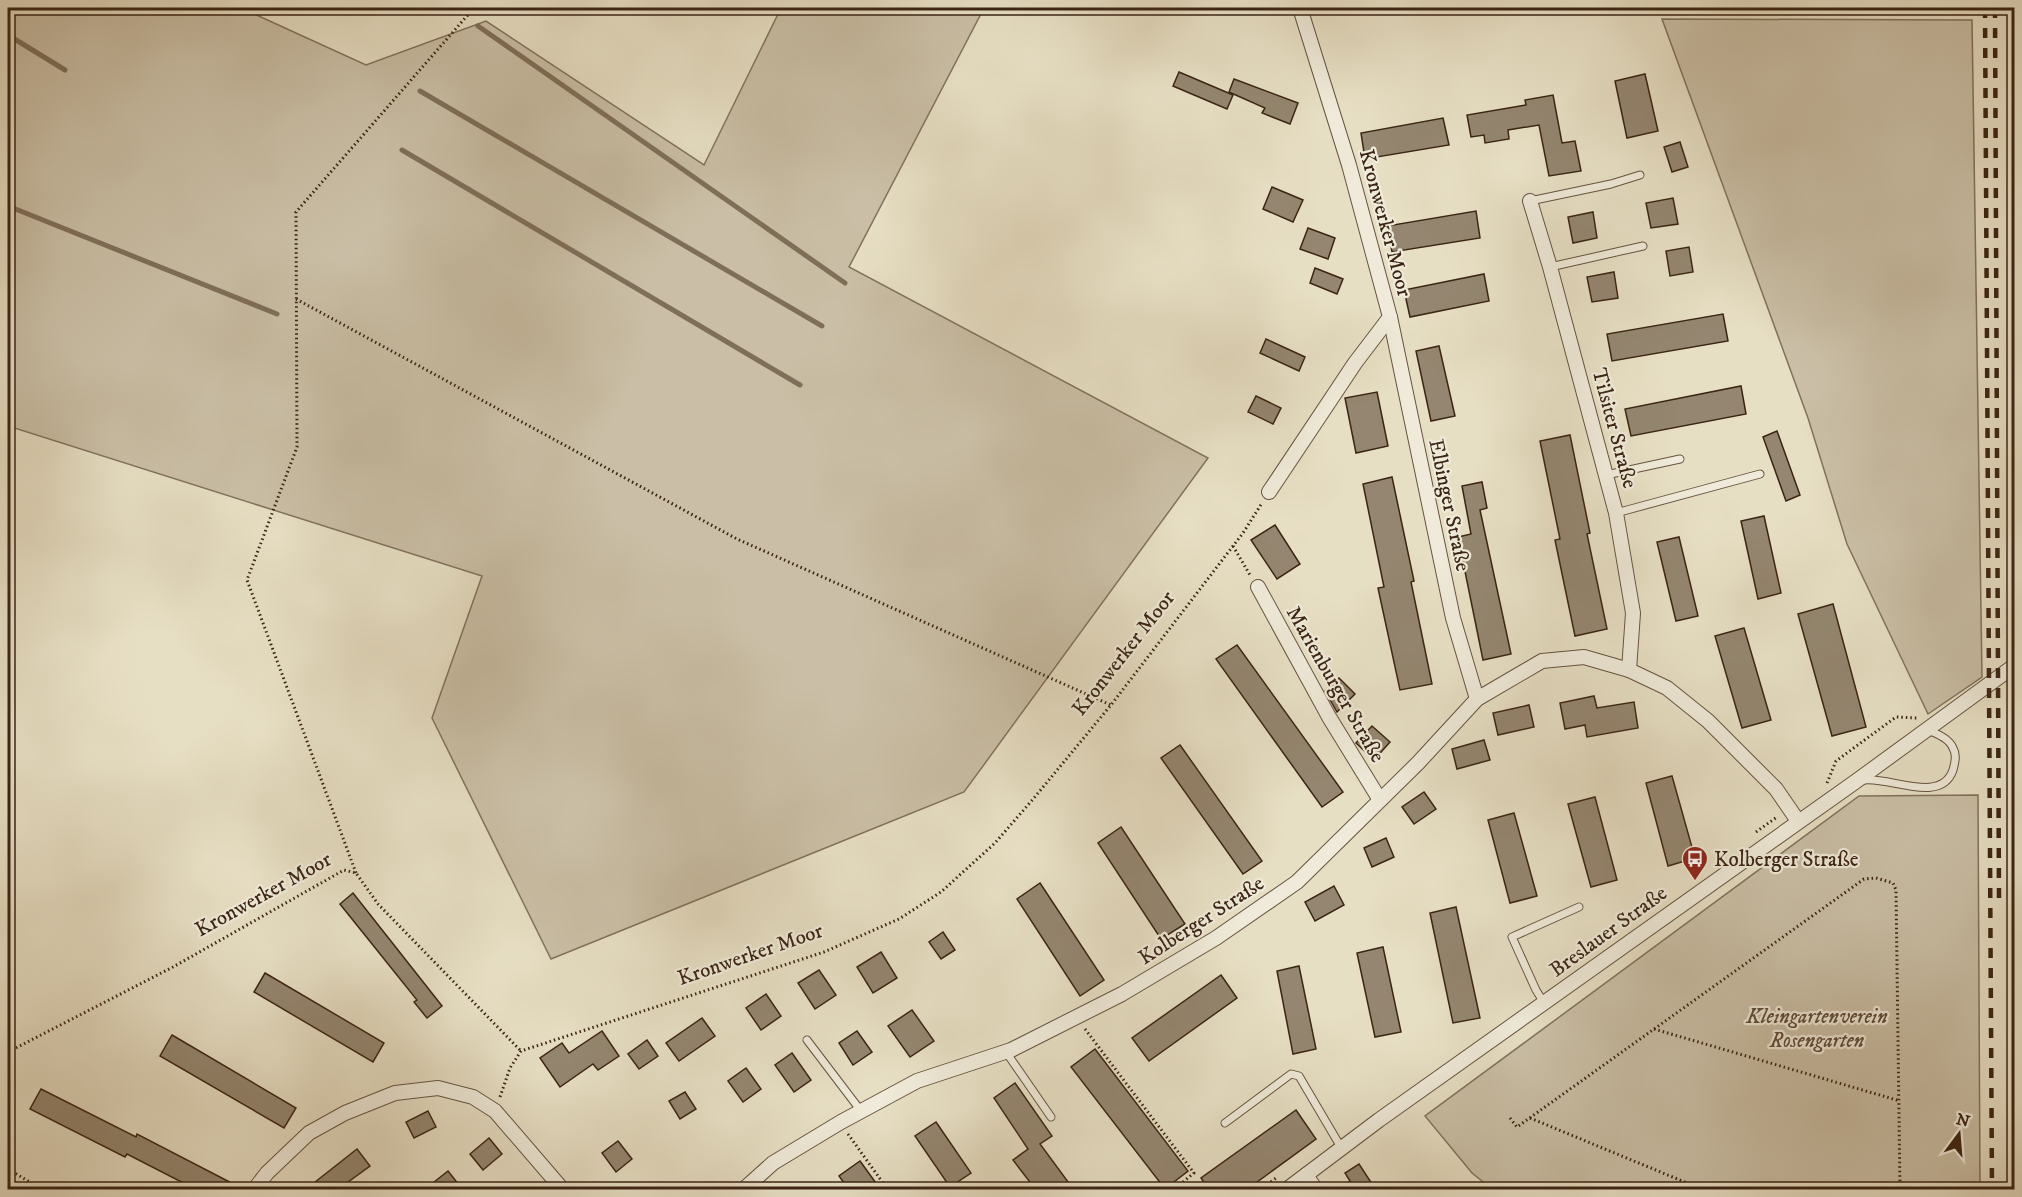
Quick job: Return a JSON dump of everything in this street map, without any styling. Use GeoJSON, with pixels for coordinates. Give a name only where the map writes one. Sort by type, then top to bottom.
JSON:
{"type":"FeatureCollection","features":[{"type":"Feature","properties":{"kind":"street","name":"Kronwerker Moor"},"geometry":{"type":"LineString","coordinates":[[1269,492],[1355,363],[1390,318],[1349,165],[1300,8]]}},
{"type":"Feature","properties":{"kind":"street","name":"Tilsiter Straße"},"geometry":{"type":"LineString","coordinates":[[1530,201],[1616,513],[1633,613],[1629,670]]}},
{"type":"Feature","properties":{"kind":"street","name":"Elbinger Straße"},"geometry":{"type":"LineString","coordinates":[[1390,318],[1453,618],[1477,699]]}},
{"type":"Feature","properties":{"kind":"street","name":"Marienburger Straße"},"geometry":{"type":"LineString","coordinates":[[1257,587],[1329,717],[1380,800]]}},
{"type":"Feature","properties":{"kind":"street","name":"Kolberger Straße"},"geometry":{"type":"LineString","coordinates":[[743,1190],[773,1163],[840,1122],[917,1081],[1006,1052],[1122,994],[1216,938],[1297,882],[1477,699],[1542,661],[1584,657],[1629,670],[1667,688],[1708,721],[1776,789],[1798,821]]}},
{"type":"Feature","properties":{"kind":"street","name":"Breslauer Straße"},"geometry":{"type":"LineString","coordinates":[[1286,1190],[1379,1120],[1856,782],[2014,666]]}},
{"type":"Feature","properties":{"kind":"street"},"geometry":{"type":"LineString","coordinates":[[256,1189],[267,1173],[309,1133],[345,1113],[395,1092],[438,1088],[473,1097],[495,1111],[563,1190]]}},
{"type":"Feature","properties":{"kind":"street"},"geometry":{"type":"LineString","coordinates":[[1306,1175],[1316,1190]]}},
{"type":"Feature","properties":{"kind":"lane"},"geometry":{"type":"LineString","coordinates":[[1530,201],[1611,184],[1640,175]]}},
{"type":"Feature","properties":{"kind":"lane"},"geometry":{"type":"LineString","coordinates":[[1550,267],[1643,246]]}},
{"type":"Feature","properties":{"kind":"lane"},"geometry":{"type":"LineString","coordinates":[[1606,475],[1680,459]]}},
{"type":"Feature","properties":{"kind":"lane"},"geometry":{"type":"LineString","coordinates":[[1616,513],[1760,474]]}},
{"type":"Feature","properties":{"kind":"lane"},"geometry":{"type":"LineString","coordinates":[[1856,782],[1875,778],[1919,787],[1934,787],[1944,783],[1952,774],[1956,756],[1954,748],[1931,727]]}},
{"type":"Feature","properties":{"kind":"lane"},"geometry":{"type":"LineString","coordinates":[[1544,1003],[1512,937],[1580,907]]}},
{"type":"Feature","properties":{"kind":"lane"},"geometry":{"type":"LineString","coordinates":[[807,1040],[861,1111]]}},
{"type":"Feature","properties":{"kind":"lane"},"geometry":{"type":"LineString","coordinates":[[1006,1052],[1051,1117]]}},
{"type":"Feature","properties":{"kind":"lane"},"geometry":{"type":"LineString","coordinates":[[1226,1123],[1291,1074],[1299,1076],[1342,1149]]}},
{"type":"Feature","properties":{"kind":"path"},"geometry":{"type":"LineString","coordinates":[[356,873],[247,580],[297,447],[296,212],[472,8]]}},
{"type":"Feature","properties":{"kind":"path"},"geometry":{"type":"LineString","coordinates":[[296,299],[737,539],[1111,705]]}},
{"type":"Feature","properties":{"kind":"path","name":"Kronwerker Moor"},"geometry":{"type":"LineString","coordinates":[[8,1052],[173,967],[344,870],[356,873],[378,904],[520,1051],[824,952],[898,919],[941,892],[995,843],[1111,705],[1233,546],[1269,492]]}},
{"type":"Feature","properties":{"kind":"path"},"geometry":{"type":"LineString","coordinates":[[1233,546],[1257,587]]}},
{"type":"Feature","properties":{"kind":"path"},"geometry":{"type":"LineString","coordinates":[[1826,784],[1836,761],[1896,717],[1922,718],[1931,727]]}},
{"type":"Feature","properties":{"kind":"path"},"geometry":{"type":"LineString","coordinates":[[1510,1118],[1517,1127],[1864,879],[1875,878],[1893,883],[1896,890],[1900,1190]]}},
{"type":"Feature","properties":{"kind":"path"},"geometry":{"type":"LineString","coordinates":[[1076,1017],[1194,1173],[1173,1190]]}},
{"type":"Feature","properties":{"kind":"path"},"geometry":{"type":"LineString","coordinates":[[1654,1029],[1900,1101]]}},
{"type":"Feature","properties":{"kind":"path"},"geometry":{"type":"LineString","coordinates":[[495,1111],[510,1068],[520,1051]]}},
{"type":"Feature","properties":{"kind":"path"},"geometry":{"type":"LineString","coordinates":[[1530,1118],[1704,1190]]}},
{"type":"Feature","properties":{"kind":"path"},"geometry":{"type":"LineString","coordinates":[[840,1122],[888,1190]]}},
{"type":"Feature","properties":{"kind":"path"},"geometry":{"type":"LineString","coordinates":[[8,1169],[43,1190]]}},
{"type":"Feature","properties":{"kind":"path"},"geometry":{"type":"LineString","coordinates":[[790,1185],[794,1190]]}},
{"type":"Feature","properties":{"kind":"green space"},"geometry":{"type":"Polygon","coordinates":[[[8,8],[241,8],[366,65],[486,21],[704,165],[781,8],[984,8],[849,267],[1208,458],[964,792],[551,959],[432,718],[482,576],[8,426],[8,8]]]}},
{"type":"Feature","properties":{"kind":"green space"},"geometry":{"type":"Polygon","coordinates":[[[1662,19],[1972,20],[1982,677],[1928,714],[1847,544],[1808,418],[1662,19]]]}},
{"type":"Feature","properties":{"kind":"green space"},"geometry":{"type":"Polygon","coordinates":[[[2014,217],[2014,666],[2012,668],[2012,619],[2014,217]]]}},
{"type":"Feature","properties":{"kind":"green space","name":"Kleingartenverein Rosengarten"},"geometry":{"type":"Polygon","coordinates":[[[1978,795],[1980,1189],[1492,1189],[1472,1173],[1425,1116],[1859,796],[1978,795]]]}},
{"type":"Feature","properties":{"kind":"building"},"geometry":{"type":"Polygon","coordinates":[[[1179,72],[1233,95],[1227,109],[1173,86],[1179,72]]]}},
{"type":"Feature","properties":{"kind":"building"},"geometry":{"type":"Polygon","coordinates":[[[1645,74],[1658,131],[1627,138],[1615,81],[1645,74]]]}},
{"type":"Feature","properties":{"kind":"building"},"geometry":{"type":"Polygon","coordinates":[[[1234,79],[1298,103],[1290,124],[1262,113],[1265,108],[1229,92],[1234,79]]]}},
{"type":"Feature","properties":{"kind":"building"},"geometry":{"type":"Polygon","coordinates":[[[1553,95],[1562,143],[1575,141],[1581,171],[1549,176],[1539,125],[1508,130],[1509,139],[1485,143],[1484,135],[1471,137],[1467,115],[1526,105],[1525,100],[1553,95]]]}},
{"type":"Feature","properties":{"kind":"building"},"geometry":{"type":"Polygon","coordinates":[[[1443,118],[1449,145],[1365,159],[1361,133],[1443,118]]]}},
{"type":"Feature","properties":{"kind":"building"},"geometry":{"type":"Polygon","coordinates":[[[1680,142],[1688,167],[1672,172],[1664,147],[1680,142]]]}},
{"type":"Feature","properties":{"kind":"building"},"geometry":{"type":"Polygon","coordinates":[[[1272,187],[1303,200],[1293,222],[1263,209],[1272,187]]]}},
{"type":"Feature","properties":{"kind":"building"},"geometry":{"type":"Polygon","coordinates":[[[1673,198],[1678,224],[1651,228],[1646,203],[1673,198]]]}},
{"type":"Feature","properties":{"kind":"building"},"geometry":{"type":"Polygon","coordinates":[[[1476,211],[1480,238],[1392,252],[1387,226],[1476,211]]]}},
{"type":"Feature","properties":{"kind":"building"},"geometry":{"type":"Polygon","coordinates":[[[1593,212],[1597,238],[1573,243],[1568,217],[1593,212]]]}},
{"type":"Feature","properties":{"kind":"building"},"geometry":{"type":"Polygon","coordinates":[[[1308,228],[1335,238],[1328,259],[1300,249],[1308,228]]]}},
{"type":"Feature","properties":{"kind":"building"},"geometry":{"type":"Polygon","coordinates":[[[1689,247],[1693,272],[1670,276],[1666,251],[1689,247]]]}},
{"type":"Feature","properties":{"kind":"building"},"geometry":{"type":"Polygon","coordinates":[[[1315,268],[1343,279],[1337,294],[1310,283],[1315,268]]]}},
{"type":"Feature","properties":{"kind":"building"},"geometry":{"type":"Polygon","coordinates":[[[1614,272],[1618,298],[1592,302],[1587,277],[1614,272]]]}},
{"type":"Feature","properties":{"kind":"building"},"geometry":{"type":"Polygon","coordinates":[[[1484,274],[1489,301],[1410,317],[1404,290],[1484,274]]]}},
{"type":"Feature","properties":{"kind":"building"},"geometry":{"type":"Polygon","coordinates":[[[1723,314],[1728,341],[1612,361],[1607,334],[1723,314]]]}},
{"type":"Feature","properties":{"kind":"building"},"geometry":{"type":"Polygon","coordinates":[[[1266,339],[1305,357],[1299,371],[1260,353],[1266,339]]]}},
{"type":"Feature","properties":{"kind":"building"},"geometry":{"type":"Polygon","coordinates":[[[1439,346],[1455,416],[1431,421],[1416,351],[1439,346]]]}},
{"type":"Feature","properties":{"kind":"building"},"geometry":{"type":"Polygon","coordinates":[[[1741,386],[1746,414],[1631,436],[1625,409],[1741,386]]]}},
{"type":"Feature","properties":{"kind":"building"},"geometry":{"type":"Polygon","coordinates":[[[1377,392],[1388,446],[1356,453],[1345,398],[1377,392]]]}},
{"type":"Feature","properties":{"kind":"building"},"geometry":{"type":"Polygon","coordinates":[[[1256,396],[1281,408],[1273,424],[1248,412],[1256,396]]]}},
{"type":"Feature","properties":{"kind":"building"},"geometry":{"type":"Polygon","coordinates":[[[1777,431],[1800,495],[1786,501],[1763,437],[1777,431]]]}},
{"type":"Feature","properties":{"kind":"building"},"geometry":{"type":"Polygon","coordinates":[[[1570,435],[1590,533],[1587,534],[1607,629],[1575,636],[1555,540],[1560,539],[1540,441],[1570,435]]]}},
{"type":"Feature","properties":{"kind":"building"},"geometry":{"type":"Polygon","coordinates":[[[1392,477],[1414,581],[1411,582],[1432,684],[1400,690],[1378,588],[1384,587],[1363,484],[1392,477]]]}},
{"type":"Feature","properties":{"kind":"building"},"geometry":{"type":"Polygon","coordinates":[[[1482,482],[1487,508],[1480,510],[1511,654],[1483,660],[1458,537],[1471,534],[1462,486],[1482,482]]]}},
{"type":"Feature","properties":{"kind":"building"},"geometry":{"type":"Polygon","coordinates":[[[1764,516],[1781,593],[1758,599],[1741,521],[1764,516]]]}},
{"type":"Feature","properties":{"kind":"building"},"geometry":{"type":"Polygon","coordinates":[[[1275,525],[1300,564],[1277,579],[1251,540],[1275,525]]]}},
{"type":"Feature","properties":{"kind":"building"},"geometry":{"type":"Polygon","coordinates":[[[1679,537],[1698,616],[1676,621],[1657,542],[1679,537]]]}},
{"type":"Feature","properties":{"kind":"building"},"geometry":{"type":"Polygon","coordinates":[[[1833,604],[1866,727],[1832,736],[1798,614],[1833,604]]]}},
{"type":"Feature","properties":{"kind":"building"},"geometry":{"type":"Polygon","coordinates":[[[1744,628],[1771,720],[1742,728],[1715,636],[1744,628]]]}},
{"type":"Feature","properties":{"kind":"building"},"geometry":{"type":"Polygon","coordinates":[[[1237,645],[1343,792],[1322,807],[1216,659],[1237,645]]]}},
{"type":"Feature","properties":{"kind":"building"},"geometry":{"type":"Polygon","coordinates":[[[1339,678],[1355,694],[1337,712],[1325,691],[1339,678]]]}},
{"type":"Feature","properties":{"kind":"building"},"geometry":{"type":"Polygon","coordinates":[[[1594,696],[1597,708],[1634,702],[1638,728],[1587,737],[1585,725],[1565,729],[1560,703],[1594,696]]]}},
{"type":"Feature","properties":{"kind":"building"},"geometry":{"type":"Polygon","coordinates":[[[1529,705],[1534,727],[1498,735],[1493,713],[1529,705]]]}},
{"type":"Feature","properties":{"kind":"building"},"geometry":{"type":"Polygon","coordinates":[[[1372,726],[1390,742],[1374,760],[1356,743],[1372,726]]]}},
{"type":"Feature","properties":{"kind":"building"},"geometry":{"type":"Polygon","coordinates":[[[1484,740],[1490,760],[1457,769],[1452,749],[1484,740]]]}},
{"type":"Feature","properties":{"kind":"building"},"geometry":{"type":"Polygon","coordinates":[[[1180,745],[1262,861],[1243,874],[1161,758],[1180,745]]]}},
{"type":"Feature","properties":{"kind":"building"},"geometry":{"type":"Polygon","coordinates":[[[1672,776],[1695,858],[1668,866],[1646,783],[1672,776]]]}},
{"type":"Feature","properties":{"kind":"building"},"geometry":{"type":"Polygon","coordinates":[[[1424,792],[1436,809],[1414,824],[1402,807],[1424,792]]]}},
{"type":"Feature","properties":{"kind":"building"},"geometry":{"type":"Polygon","coordinates":[[[1595,797],[1617,880],[1591,887],[1568,804],[1595,797]]]}},
{"type":"Feature","properties":{"kind":"building"},"geometry":{"type":"Polygon","coordinates":[[[1514,813],[1537,896],[1510,903],[1488,820],[1514,813]]]}},
{"type":"Feature","properties":{"kind":"building"},"geometry":{"type":"Polygon","coordinates":[[[1121,827],[1185,924],[1161,939],[1098,843],[1121,827]]]}},
{"type":"Feature","properties":{"kind":"building"},"geometry":{"type":"Polygon","coordinates":[[[1386,838],[1394,857],[1372,867],[1364,848],[1386,838]]]}},
{"type":"Feature","properties":{"kind":"building"},"geometry":{"type":"Polygon","coordinates":[[[1040,883],[1104,980],[1080,996],[1017,899],[1040,883]]]}},
{"type":"Feature","properties":{"kind":"building"},"geometry":{"type":"Polygon","coordinates":[[[1334,886],[1344,905],[1315,921],[1305,902],[1334,886]]]}},
{"type":"Feature","properties":{"kind":"building"},"geometry":{"type":"Polygon","coordinates":[[[353,893],[442,1006],[427,1018],[414,1002],[417,1000],[340,904],[353,893]]]}},
{"type":"Feature","properties":{"kind":"building"},"geometry":{"type":"Polygon","coordinates":[[[1456,907],[1480,1018],[1453,1023],[1430,913],[1456,907]]]}},
{"type":"Feature","properties":{"kind":"building"},"geometry":{"type":"Polygon","coordinates":[[[943,932],[955,950],[941,959],[929,942],[943,932]]]}},
{"type":"Feature","properties":{"kind":"building"},"geometry":{"type":"Polygon","coordinates":[[[1383,947],[1401,1032],[1375,1037],[1357,953],[1383,947]]]}},
{"type":"Feature","properties":{"kind":"building"},"geometry":{"type":"Polygon","coordinates":[[[881,952],[897,978],[873,993],[857,967],[881,952]]]}},
{"type":"Feature","properties":{"kind":"building"},"geometry":{"type":"Polygon","coordinates":[[[1299,966],[1316,1049],[1293,1054],[1277,971],[1299,966]]]}},
{"type":"Feature","properties":{"kind":"building"},"geometry":{"type":"Polygon","coordinates":[[[819,970],[836,995],[815,1009],[798,983],[819,970]]]}},
{"type":"Feature","properties":{"kind":"building"},"geometry":{"type":"Polygon","coordinates":[[[265,973],[384,1043],[373,1062],[254,992],[265,973]]]}},
{"type":"Feature","properties":{"kind":"building"},"geometry":{"type":"Polygon","coordinates":[[[1221,975],[1237,998],[1149,1061],[1132,1038],[1221,975]]]}},
{"type":"Feature","properties":{"kind":"building"},"geometry":{"type":"Polygon","coordinates":[[[766,994],[781,1016],[761,1030],[746,1008],[766,994]]]}},
{"type":"Feature","properties":{"kind":"building"},"geometry":{"type":"Polygon","coordinates":[[[912,1010],[934,1041],[910,1057],[888,1026],[912,1010]]]}},
{"type":"Feature","properties":{"kind":"building"},"geometry":{"type":"Polygon","coordinates":[[[702,1018],[715,1036],[679,1061],[666,1043],[702,1018]]]}},
{"type":"Feature","properties":{"kind":"building"},"geometry":{"type":"Polygon","coordinates":[[[602,1031],[619,1056],[598,1070],[593,1064],[560,1087],[540,1058],[562,1043],[569,1053],[602,1031]]]}},
{"type":"Feature","properties":{"kind":"building"},"geometry":{"type":"Polygon","coordinates":[[[857,1031],[872,1052],[853,1065],[839,1043],[857,1031]]]}},
{"type":"Feature","properties":{"kind":"building"},"geometry":{"type":"Polygon","coordinates":[[[172,1035],[296,1108],[284,1128],[160,1056],[172,1035]]]}},
{"type":"Feature","properties":{"kind":"building"},"geometry":{"type":"Polygon","coordinates":[[[647,1040],[658,1056],[639,1069],[628,1054],[647,1040]]]}},
{"type":"Feature","properties":{"kind":"building"},"geometry":{"type":"Polygon","coordinates":[[[1095,1049],[1188,1171],[1165,1189],[1071,1067],[1095,1049]]]}},
{"type":"Feature","properties":{"kind":"building"},"geometry":{"type":"Polygon","coordinates":[[[792,1053],[811,1080],[794,1092],[775,1065],[792,1053]]]}},
{"type":"Feature","properties":{"kind":"building"},"geometry":{"type":"Polygon","coordinates":[[[746,1068],[761,1089],[743,1102],[728,1081],[746,1068]]]}},
{"type":"Feature","properties":{"kind":"building"},"geometry":{"type":"Polygon","coordinates":[[[1015,1083],[1052,1136],[1040,1144],[1074,1190],[1036,1190],[1013,1160],[1028,1149],[994,1098],[1015,1083]]]}},
{"type":"Feature","properties":{"kind":"building"},"geometry":{"type":"Polygon","coordinates":[[[41,1089],[136,1137],[137,1134],[245,1190],[197,1190],[127,1154],[125,1157],[30,1109],[41,1089]]]}},
{"type":"Feature","properties":{"kind":"building"},"geometry":{"type":"Polygon","coordinates":[[[685,1092],[696,1109],[680,1119],[669,1101],[685,1092]]]}},
{"type":"Feature","properties":{"kind":"building"},"geometry":{"type":"Polygon","coordinates":[[[1296,1110],[1316,1139],[1246,1190],[1209,1190],[1201,1178],[1296,1110]]]}},
{"type":"Feature","properties":{"kind":"building"},"geometry":{"type":"Polygon","coordinates":[[[428,1111],[436,1127],[414,1138],[406,1122],[428,1111]]]}},
{"type":"Feature","properties":{"kind":"building"},"geometry":{"type":"Polygon","coordinates":[[[936,1122],[971,1173],[950,1187],[915,1136],[936,1122]]]}},
{"type":"Feature","properties":{"kind":"building"},"geometry":{"type":"Polygon","coordinates":[[[489,1138],[502,1154],[483,1170],[470,1154],[489,1138]]]}},
{"type":"Feature","properties":{"kind":"building"},"geometry":{"type":"Polygon","coordinates":[[[618,1141],[632,1159],[616,1172],[602,1153],[618,1141]]]}},
{"type":"Feature","properties":{"kind":"building"},"geometry":{"type":"Polygon","coordinates":[[[357,1149],[370,1166],[337,1190],[305,1190],[357,1149]]]}},
{"type":"Feature","properties":{"kind":"building"},"geometry":{"type":"Polygon","coordinates":[[[860,1161],[881,1190],[849,1190],[839,1176],[860,1161]]]}},
{"type":"Feature","properties":{"kind":"building"},"geometry":{"type":"Polygon","coordinates":[[[1359,1164],[1376,1190],[1337,1190],[1350,1181],[1345,1173],[1359,1164]]]}},
{"type":"Feature","properties":{"kind":"building"},"geometry":{"type":"Polygon","coordinates":[[[448,1171],[463,1190],[424,1190],[448,1171]]]}},
{"type":"Feature","properties":{"kind":"waterway"},"geometry":{"type":"LineString","coordinates":[[450,8],[459,13]]}},
{"type":"Feature","properties":{"kind":"waterway"},"geometry":{"type":"LineString","coordinates":[[478,26],[845,283]]}},
{"type":"Feature","properties":{"kind":"waterway"},"geometry":{"type":"LineString","coordinates":[[8,35],[65,70]]}},
{"type":"Feature","properties":{"kind":"waterway"},"geometry":{"type":"LineString","coordinates":[[420,91],[822,326]]}},
{"type":"Feature","properties":{"kind":"waterway"},"geometry":{"type":"LineString","coordinates":[[402,150],[800,385]]}},
{"type":"Feature","properties":{"kind":"waterway"},"geometry":{"type":"LineString","coordinates":[[8,206],[277,314]]}},
{"type":"Feature","properties":{"kind":"railway"},"geometry":{"type":"LineString","coordinates":[[1985,8],[1992,1190]]}},
{"type":"Feature","properties":{"kind":"railway"},"geometry":{"type":"LineString","coordinates":[[1995,8],[1999,899]]}},
{"type":"Feature","properties":{"kind":"place","name":"Kolberger Straße"},"geometry":{"type":"Point","coordinates":[1695,882]}}]}
